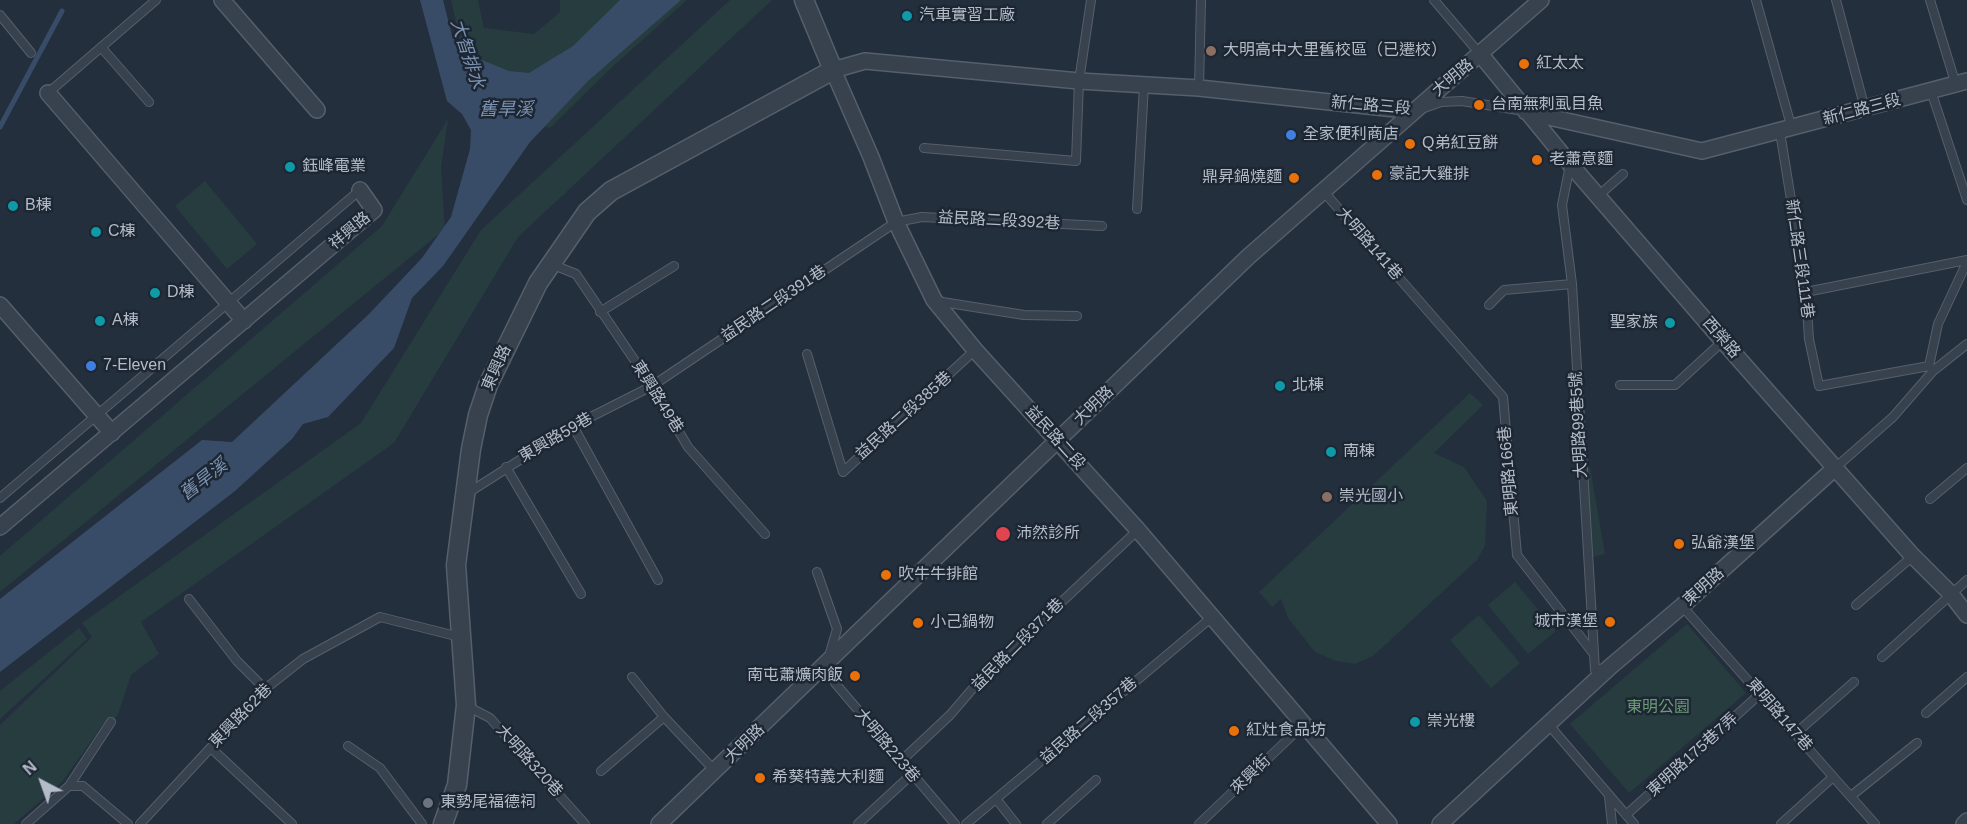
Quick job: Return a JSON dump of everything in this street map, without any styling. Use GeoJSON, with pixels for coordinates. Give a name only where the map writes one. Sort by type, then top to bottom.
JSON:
{"type":"FeatureCollection","features":[{"type":"Feature","properties":{"kind":"street"},"geometry":{"type":"LineString","coordinates":[[222,0],[317,110]]}},
{"type":"Feature","properties":{"kind":"street","name":"益民路二段"},"geometry":{"type":"LineString","coordinates":[[804,0],[872,157],[896,222],[934,300],[975,350],[1138,530],[1389,824]]}},
{"type":"Feature","properties":{"kind":"street","name":"大明路"},"geometry":{"type":"LineString","coordinates":[[659,824],[716,772],[1248,257],[1481,55],[1540,0]]}},
{"type":"Feature","properties":{"kind":"street","name":"西榮路"},"geometry":{"type":"LineString","coordinates":[[1481,55],[1570,165],[1723,341],[1912,556],[1950,593],[1967,614]]}},
{"type":"Feature","properties":{"kind":"street","name":"新仁路三段"},"geometry":{"type":"LineString","coordinates":[[833,70],[865,62],[1079,81],[1199,88],[1414,111]]}},
{"type":"Feature","properties":{"kind":"street","name":"東興路"},"geometry":{"type":"LineString","coordinates":[[443,824],[457,785],[466,705],[456,565],[464,495],[478,415],[488,386],[513,331],[550,264],[587,212],[611,191],[833,70]]}},
{"type":"Feature","properties":{"kind":"street","name":"新仁路三段"},"geometry":{"type":"LineString","coordinates":[[1526,112],[1668,141],[1702,151],[1962,83]]}},
{"type":"Feature","properties":{"kind":"street"},"geometry":{"type":"LineString","coordinates":[[48,93],[244,321]]}},
{"type":"Feature","properties":{"kind":"street","name":"祥興路"},"geometry":{"type":"LineString","coordinates":[[0,527],[374,210],[360,190]]}},
{"type":"Feature","properties":{"kind":"street"},"geometry":{"type":"LineString","coordinates":[[0,305],[112,433]]}},
{"type":"Feature","properties":{"kind":"street","name":"東明路"},"geometry":{"type":"LineString","coordinates":[[1440,824],[1610,667],[1682,606],[1835,468]]}},
{"type":"Feature","properties":{"kind":"street"},"geometry":{"type":"LineString","coordinates":[[1964,824],[1967,821]]}},
{"type":"Feature","properties":{"kind":"lane"},"geometry":{"type":"LineString","coordinates":[[48,93],[156,0]]}},
{"type":"Feature","properties":{"kind":"lane"},"geometry":{"type":"LineString","coordinates":[[924,148],[1076,160],[1079,81],[1091,0]]}},
{"type":"Feature","properties":{"kind":"lane"},"geometry":{"type":"LineString","coordinates":[[1199,88],[1201,0]]}},
{"type":"Feature","properties":{"kind":"lane"},"geometry":{"type":"LineString","coordinates":[[1434,0],[1481,55]]}},
{"type":"Feature","properties":{"kind":"lane","name":"新仁路三段111巷"},"geometry":{"type":"LineString","coordinates":[[1756,0],[1786,130],[1806,292],[1809,339],[1819,386],[1931,368]]}},
{"type":"Feature","properties":{"kind":"lane"},"geometry":{"type":"LineString","coordinates":[[1836,0],[1865,109]]}},
{"type":"Feature","properties":{"kind":"lane"},"geometry":{"type":"LineString","coordinates":[[1930,0],[1962,83]]}},
{"type":"Feature","properties":{"kind":"lane"},"geometry":{"type":"LineString","coordinates":[[0,15],[31,53]]}},
{"type":"Feature","properties":{"kind":"lane"},"geometry":{"type":"LineString","coordinates":[[101,47],[149,102]]}},
{"type":"Feature","properties":{"kind":"lane"},"geometry":{"type":"LineString","coordinates":[[1137,209],[1144,85]]}},
{"type":"Feature","properties":{"kind":"lane"},"geometry":{"type":"LineString","coordinates":[[1931,91],[1967,200]]}},
{"type":"Feature","properties":{"kind":"lane","name":"新仁路三段"},"geometry":{"type":"LineString","coordinates":[[1414,111],[1441,102],[1462,101],[1526,112]]}},
{"type":"Feature","properties":{"kind":"lane","name":"大明路99巷5號"},"geometry":{"type":"LineString","coordinates":[[1570,165],[1562,205],[1572,284],[1593,653]]}},
{"type":"Feature","properties":{"kind":"lane"},"geometry":{"type":"LineString","coordinates":[[1598,196],[1623,174]]}},
{"type":"Feature","properties":{"kind":"lane","name":"祥興路"},"geometry":{"type":"LineString","coordinates":[[0,498],[360,190]]}},
{"type":"Feature","properties":{"kind":"lane","name":"大明路141巷"},"geometry":{"type":"LineString","coordinates":[[1324,192],[1414,296]]}},
{"type":"Feature","properties":{"kind":"lane","name":"益民路二段392巷"},"geometry":{"type":"LineString","coordinates":[[896,222],[922,217],[1102,226]]}},
{"type":"Feature","properties":{"kind":"lane","name":"益民路二段391巷"},"geometry":{"type":"LineString","coordinates":[[652,386],[896,222]]}},
{"type":"Feature","properties":{"kind":"lane"},"geometry":{"type":"LineString","coordinates":[[1806,292],[1967,261]]}},
{"type":"Feature","properties":{"kind":"lane"},"geometry":{"type":"LineString","coordinates":[[1931,368],[1938,324],[1967,261]]}},
{"type":"Feature","properties":{"kind":"lane","name":"東興路49巷"},"geometry":{"type":"LineString","coordinates":[[550,264],[576,274],[652,386],[688,447],[765,534]]}},
{"type":"Feature","properties":{"kind":"lane"},"geometry":{"type":"LineString","coordinates":[[600,312],[674,266]]}},
{"type":"Feature","properties":{"kind":"lane"},"geometry":{"type":"LineString","coordinates":[[1489,305],[1504,291],[1572,284]]}},
{"type":"Feature","properties":{"kind":"lane","name":"東明路166巷"},"geometry":{"type":"LineString","coordinates":[[1414,296],[1503,397],[1517,555],[1593,653]]}},
{"type":"Feature","properties":{"kind":"lane"},"geometry":{"type":"LineString","coordinates":[[934,300],[1024,315],[1077,316]]}},
{"type":"Feature","properties":{"kind":"lane"},"geometry":{"type":"LineString","coordinates":[[1620,385],[1675,385],[1723,341]]}},
{"type":"Feature","properties":{"kind":"lane","name":"東明路"},"geometry":{"type":"LineString","coordinates":[[1835,468],[1893,417],[1931,368],[1967,344]]}},
{"type":"Feature","properties":{"kind":"lane","name":"益民路二段385巷"},"geometry":{"type":"LineString","coordinates":[[807,354],[843,472],[975,350]]}},
{"type":"Feature","properties":{"kind":"lane","name":"東興路59巷"},"geometry":{"type":"LineString","coordinates":[[464,495],[573,426],[652,386]]}},
{"type":"Feature","properties":{"kind":"lane"},"geometry":{"type":"LineString","coordinates":[[573,426],[658,580]]}},
{"type":"Feature","properties":{"kind":"lane"},"geometry":{"type":"LineString","coordinates":[[506,467],[581,594]]}},
{"type":"Feature","properties":{"kind":"lane"},"geometry":{"type":"LineString","coordinates":[[1930,499],[1967,468]]}},
{"type":"Feature","properties":{"kind":"lane","name":"益民路二段371巷"},"geometry":{"type":"LineString","coordinates":[[900,762],[950,715],[986,673],[1138,530]]}},
{"type":"Feature","properties":{"kind":"lane"},"geometry":{"type":"LineString","coordinates":[[1856,605],[1912,556]]}},
{"type":"Feature","properties":{"kind":"lane"},"geometry":{"type":"LineString","coordinates":[[817,572],[837,629],[827,663]]}},
{"type":"Feature","properties":{"kind":"lane"},"geometry":{"type":"LineString","coordinates":[[1882,657],[1967,580]]}},
{"type":"Feature","properties":{"kind":"lane"},"geometry":{"type":"LineString","coordinates":[[189,599],[237,662],[265,689]]}},
{"type":"Feature","properties":{"kind":"lane","name":"東明路147巷"},"geometry":{"type":"LineString","coordinates":[[1682,606],[1875,824]]}},
{"type":"Feature","properties":{"kind":"lane","name":"益民路二段357巷"},"geometry":{"type":"LineString","coordinates":[[966,824],[1212,616]]}},
{"type":"Feature","properties":{"kind":"lane","name":"東興路62巷"},"geometry":{"type":"LineString","coordinates":[[140,824],[265,689],[303,659],[380,617],[460,637]]}},
{"type":"Feature","properties":{"kind":"lane"},"geometry":{"type":"LineString","coordinates":[[1593,653],[1594,670],[1610,667]]}},
{"type":"Feature","properties":{"kind":"lane","name":"大明路223巷"},"geometry":{"type":"LineString","coordinates":[[827,663],[835,683],[910,775],[955,824]]}},
{"type":"Feature","properties":{"kind":"lane"},"geometry":{"type":"LineString","coordinates":[[633,676],[664,717],[716,772]]}},
{"type":"Feature","properties":{"kind":"lane"},"geometry":{"type":"LineString","coordinates":[[1926,713],[1967,677]]}},
{"type":"Feature","properties":{"kind":"lane"},"geometry":{"type":"LineString","coordinates":[[1796,734],[1854,682]]}},
{"type":"Feature","properties":{"kind":"lane","name":"東明路175巷7弄"},"geometry":{"type":"LineString","coordinates":[[1626,815],[1760,694]]}},
{"type":"Feature","properties":{"kind":"lane","name":"大明路320巷"},"geometry":{"type":"LineString","coordinates":[[466,705],[490,718],[585,824]]}},
{"type":"Feature","properties":{"kind":"lane"},"geometry":{"type":"LineString","coordinates":[[601,771],[664,717]]}},
{"type":"Feature","properties":{"kind":"lane"},"geometry":{"type":"LineString","coordinates":[[26,824],[69,786],[111,723]]}},
{"type":"Feature","properties":{"kind":"lane","name":"來興街"},"geometry":{"type":"LineString","coordinates":[[1199,824],[1303,725]]}},
{"type":"Feature","properties":{"kind":"lane"},"geometry":{"type":"LineString","coordinates":[[1549,725],[1634,824]]}},
{"type":"Feature","properties":{"kind":"lane"},"geometry":{"type":"LineString","coordinates":[[1851,796],[1917,743]]}},
{"type":"Feature","properties":{"kind":"lane"},"geometry":{"type":"LineString","coordinates":[[348,746],[380,768],[422,824]]}},
{"type":"Feature","properties":{"kind":"lane"},"geometry":{"type":"LineString","coordinates":[[211,748],[292,824]]}},
{"type":"Feature","properties":{"kind":"lane"},"geometry":{"type":"LineString","coordinates":[[858,824],[910,775]]}},
{"type":"Feature","properties":{"kind":"lane"},"geometry":{"type":"LineString","coordinates":[[1781,824],[1833,777]]}},
{"type":"Feature","properties":{"kind":"lane"},"geometry":{"type":"LineString","coordinates":[[1047,824],[1096,780]]}},
{"type":"Feature","properties":{"kind":"lane"},"geometry":{"type":"LineString","coordinates":[[69,786],[83,786],[128,824]]}},
{"type":"Feature","properties":{"kind":"lane"},"geometry":{"type":"LineString","coordinates":[[1609,794],[1612,824]]}},
{"type":"Feature","properties":{"kind":"lane"},"geometry":{"type":"LineString","coordinates":[[997,800],[1016,824]]}},
{"type":"Feature","properties":{"kind":"green space"},"geometry":{"type":"Polygon","coordinates":[[[451,0],[478,0],[484,28],[534,34],[560,12],[560,0],[687,0],[609,70],[550,128],[491,114],[463,53],[451,0]]]}},
{"type":"Feature","properties":{"kind":"green space"},"geometry":{"type":"Polygon","coordinates":[[[730,0],[772,0],[518,237],[394,443],[141,622],[159,654],[131,675],[117,717],[107,719],[62,782],[14,824],[0,824],[0,725],[92,637],[82,623],[361,423],[481,230],[730,0]]]}},
{"type":"Feature","properties":{"kind":"green space"},"geometry":{"type":"Polygon","coordinates":[[[448,119],[441,168],[445,229],[0,592],[0,556],[382,226],[448,119]]]}},
{"type":"Feature","properties":{"kind":"green space"},"geometry":{"type":"Polygon","coordinates":[[[205,181],[257,244],[227,269],[175,206],[205,181]]]}},
{"type":"Feature","properties":{"kind":"green space"},"geometry":{"type":"Polygon","coordinates":[[[1470,393],[1483,405],[1434,453],[1464,467],[1487,501],[1485,546],[1477,560],[1373,656],[1355,664],[1336,661],[1315,652],[1288,618],[1281,599],[1272,607],[1259,592],[1470,393]]]}},
{"type":"Feature","properties":{"kind":"green space"},"geometry":{"type":"Polygon","coordinates":[[[1586,466],[1590,467],[1605,554],[1592,557],[1586,466]]]}},
{"type":"Feature","properties":{"kind":"green space"},"geometry":{"type":"Polygon","coordinates":[[[1515,582],[1556,631],[1528,654],[1488,605],[1515,582]]]}},
{"type":"Feature","properties":{"kind":"green space"},"geometry":{"type":"Polygon","coordinates":[[[1479,615],[1520,663],[1491,688],[1450,640],[1479,615]]]}},
{"type":"Feature","properties":{"kind":"green space","name":"東明公園"},"geometry":{"type":"Polygon","coordinates":[[[1687,624],[1746,693],[1629,793],[1570,724],[1687,624]]]}},
{"type":"Feature","properties":{"kind":"green space"},"geometry":{"type":"Polygon","coordinates":[[[79,628],[87,639],[0,719],[0,691],[79,628]]]}},
{"type":"Feature","properties":{"kind":"water","name":"舊旱溪"},"geometry":{"type":"Polygon","coordinates":[[[420,0],[443,0],[452,36],[472,56],[509,71],[529,73],[573,46],[620,0],[681,0],[587,82],[530,142],[443,266],[412,298],[394,348],[328,417],[303,424],[292,439],[235,491],[0,672],[0,599],[202,440],[232,442],[369,314],[422,258],[451,217],[470,149],[471,130],[462,114],[447,101],[420,0]]]}},
{"type":"Feature","properties":{"kind":"waterway"},"geometry":{"type":"LineString","coordinates":[[0,127],[62,11]]}},
{"type":"Feature","properties":{"kind":"place","name":"汽車實習工廠"},"geometry":{"type":"Point","coordinates":[907,16]}},
{"type":"Feature","properties":{"kind":"place","name":"大明高中大里舊校區（已遷校）"},"geometry":{"type":"Point","coordinates":[1211,51]}},
{"type":"Feature","properties":{"kind":"place","name":"紅太太"},"geometry":{"type":"Point","coordinates":[1524,64]}},
{"type":"Feature","properties":{"kind":"place","name":"台南無刺虱目魚"},"geometry":{"type":"Point","coordinates":[1479,105]}},
{"type":"Feature","properties":{"kind":"place","name":"全家便利商店"},"geometry":{"type":"Point","coordinates":[1291,135]}},
{"type":"Feature","properties":{"kind":"place","name":"Q弟紅豆餅"},"geometry":{"type":"Point","coordinates":[1410,144]}},
{"type":"Feature","properties":{"kind":"place","name":"老蕭意麵"},"geometry":{"type":"Point","coordinates":[1537,160]}},
{"type":"Feature","properties":{"kind":"place","name":"鈺峰電業"},"geometry":{"type":"Point","coordinates":[290,167]}},
{"type":"Feature","properties":{"kind":"place","name":"豪記大雞排"},"geometry":{"type":"Point","coordinates":[1377,175]}},
{"type":"Feature","properties":{"kind":"place","name":"鼎昇鍋燒麵"},"geometry":{"type":"Point","coordinates":[1294,178]}},
{"type":"Feature","properties":{"kind":"place","name":"B棟"},"geometry":{"type":"Point","coordinates":[13,206]}},
{"type":"Feature","properties":{"kind":"place","name":"C棟"},"geometry":{"type":"Point","coordinates":[96,232]}},
{"type":"Feature","properties":{"kind":"place","name":"D棟"},"geometry":{"type":"Point","coordinates":[155,293]}},
{"type":"Feature","properties":{"kind":"place","name":"A棟"},"geometry":{"type":"Point","coordinates":[100,321]}},
{"type":"Feature","properties":{"kind":"place","name":"聖家族"},"geometry":{"type":"Point","coordinates":[1670,323]}},
{"type":"Feature","properties":{"kind":"place","name":"7-Eleven"},"geometry":{"type":"Point","coordinates":[91,366]}},
{"type":"Feature","properties":{"kind":"place","name":"北棟"},"geometry":{"type":"Point","coordinates":[1280,386]}},
{"type":"Feature","properties":{"kind":"place","name":"南棟"},"geometry":{"type":"Point","coordinates":[1331,452]}},
{"type":"Feature","properties":{"kind":"place","name":"崇光國小"},"geometry":{"type":"Point","coordinates":[1327,497]}},
{"type":"Feature","properties":{"kind":"place","name":"沛然診所"},"geometry":{"type":"Point","coordinates":[1003,534]}},
{"type":"Feature","properties":{"kind":"place","name":"弘爺漢堡"},"geometry":{"type":"Point","coordinates":[1679,544]}},
{"type":"Feature","properties":{"kind":"place","name":"吹牛牛排館"},"geometry":{"type":"Point","coordinates":[886,575]}},
{"type":"Feature","properties":{"kind":"place","name":"城市漢堡"},"geometry":{"type":"Point","coordinates":[1610,622]}},
{"type":"Feature","properties":{"kind":"place","name":"小己鍋物"},"geometry":{"type":"Point","coordinates":[918,623]}},
{"type":"Feature","properties":{"kind":"place","name":"南屯蕭爌肉飯"},"geometry":{"type":"Point","coordinates":[855,676]}},
{"type":"Feature","properties":{"kind":"place","name":"崇光樓"},"geometry":{"type":"Point","coordinates":[1415,722]}},
{"type":"Feature","properties":{"kind":"place","name":"紅灶食品坊"},"geometry":{"type":"Point","coordinates":[1234,731]}},
{"type":"Feature","properties":{"kind":"place","name":"希葵特義大利麵"},"geometry":{"type":"Point","coordinates":[760,778]}},
{"type":"Feature","properties":{"kind":"place","name":"東勢尾福德祠"},"geometry":{"type":"Point","coordinates":[428,803]}},
{"type":"Feature","properties":{"kind":"water label","name":"大智排水"},"geometry":{"type":"Point","coordinates":[467,54]}}]}
